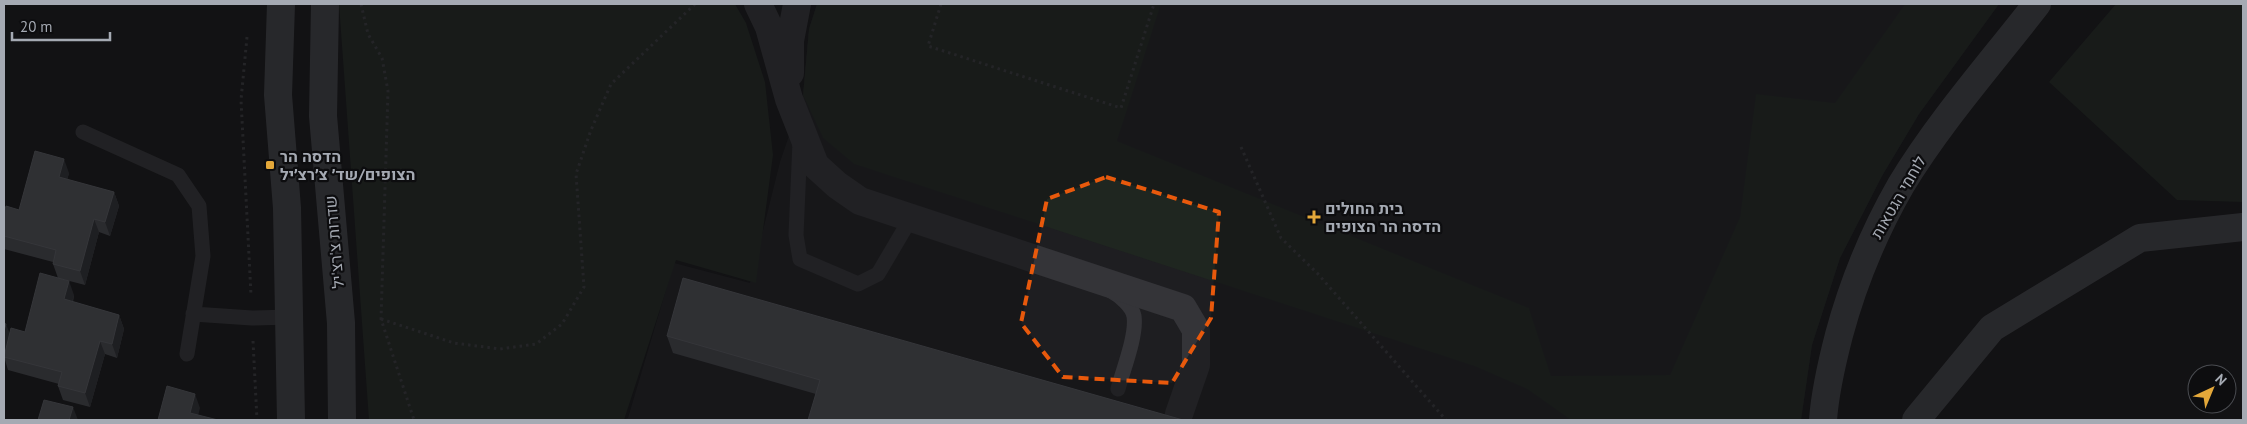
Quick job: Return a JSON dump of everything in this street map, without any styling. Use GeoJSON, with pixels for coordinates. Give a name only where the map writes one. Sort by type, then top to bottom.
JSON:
{"type":"FeatureCollection","features":[{"type":"Feature","properties":{"kind":"street"},"geometry":{"type":"LineString","coordinates":[[281,4],[278,95],[287,208],[291,317],[291,420]]}},
{"type":"Feature","properties":{"kind":"street","name":"שדרות צ'רצ'יל"},"geometry":{"type":"LineString","coordinates":[[325,4],[324,116],[341,323],[342,420]]}},
{"type":"Feature","properties":{"kind":"street"},"geometry":{"type":"LineString","coordinates":[[758,4],[769,28],[790,99],[815,164],[837,185],[860,201],[1183,308],[1196,330],[1196,365],[1179,414]]}},
{"type":"Feature","properties":{"kind":"street"},"geometry":{"type":"LineString","coordinates":[[790,99],[790,41],[797,4]]}},
{"type":"Feature","properties":{"kind":"street","name":"לוחמי הגטאות"},"geometry":{"type":"LineString","coordinates":[[1824,420],[1834,356],[1850,296],[1876,233],[1901,185],[1932,139],[2037,4]]}},
{"type":"Feature","properties":{"kind":"street"},"geometry":{"type":"LineString","coordinates":[[1916,420],[1992,328],[2140,238],[2243,227]]}},
{"type":"Feature","properties":{"kind":"lane"},"geometry":{"type":"LineString","coordinates":[[801,128],[796,235],[800,259],[858,284],[878,274],[911,218]]}},
{"type":"Feature","properties":{"kind":"lane"},"geometry":{"type":"LineString","coordinates":[[83,132],[178,175],[199,206],[202,256],[187,354]]}},
{"type":"Feature","properties":{"kind":"lane"},"geometry":{"type":"LineString","coordinates":[[1084,275],[1121,296],[1134,316],[1132,334],[1118,388]]}},
{"type":"Feature","properties":{"kind":"lane"},"geometry":{"type":"LineString","coordinates":[[193,314],[252,318],[291,317]]}},
{"type":"Feature","properties":{"kind":"path"},"geometry":{"type":"LineString","coordinates":[[361,4],[368,34],[382,58],[388,91],[381,319],[414,420]]}},
{"type":"Feature","properties":{"kind":"path"},"geometry":{"type":"LineString","coordinates":[[381,319],[454,343],[500,349],[536,344],[562,324],[584,287],[576,174],[591,130],[611,84],[695,4]]}},
{"type":"Feature","properties":{"kind":"path"},"geometry":{"type":"LineString","coordinates":[[941,4],[928,46],[1121,108],[1154,4]]}},
{"type":"Feature","properties":{"kind":"path"},"geometry":{"type":"LineString","coordinates":[[247,33],[241,100],[257,420]]}},
{"type":"Feature","properties":{"kind":"path"},"geometry":{"type":"LineString","coordinates":[[1241,147],[1281,238],[1318,274],[1446,420]]}},
{"type":"Feature","properties":{"kind":"highlighted area"},"geometry":{"type":"Polygon","coordinates":[[[1106,177],[1219,212],[1211,318],[1172,383],[1063,377],[1021,323],[1047,199],[1106,177]]]}},
{"type":"Feature","properties":{"kind":"shaded area"},"geometry":{"type":"Polygon","coordinates":[[[339,4],[735,4],[746,23],[765,82],[773,155],[756,283],[676,260],[624,420],[369,420],[339,4]]]}},
{"type":"Feature","properties":{"kind":"shaded area","name":"בית החולים הדסה הר הצופים"},"geometry":{"type":"Polygon","coordinates":[[[817,4],[1999,4],[1919,114],[1882,176],[1840,258],[1812,345],[1801,420],[622,420],[628,418],[674,263],[750,283],[780,162],[803,95],[809,29],[817,4]]]}},
{"type":"Feature","properties":{"kind":"shaded area"},"geometry":{"type":"Polygon","coordinates":[[[817,4],[1161,4],[1117,141],[1529,308],[1551,376],[1670,375],[1740,217],[1756,94],[1835,103],[1905,4],[1999,4],[1919,114],[1882,176],[1840,258],[1812,345],[1801,420],[1571,420],[1527,389],[1474,366],[854,164],[823,138],[803,95],[809,29],[817,4]]]}},
{"type":"Feature","properties":{"kind":"shaded area"},"geometry":{"type":"Polygon","coordinates":[[[2116,4],[2243,4],[2243,202],[2177,200],[2049,82],[2116,4]]]}},
{"type":"Feature","properties":{"kind":"building"},"geometry":{"type":"Polygon","coordinates":[[[35,151],[64,159],[59,177],[114,192],[105,222],[94,219],[80,271],[53,264],[56,250],[4,236],[4,212],[6,206],[19,210],[35,151]]]}},
{"type":"Feature","properties":{"kind":"building"},"geometry":{"type":"Polygon","coordinates":[[[40,273],[69,281],[64,299],[119,315],[112,344],[100,341],[85,393],[58,386],[62,372],[4,357],[11,328],[25,332],[40,273]]]}},
{"type":"Feature","properties":{"kind":"building"},"geometry":{"type":"Polygon","coordinates":[[[683,278],[1183,420],[808,420],[820,380],[667,336],[683,278]]]}},
{"type":"Feature","properties":{"kind":"building"},"geometry":{"type":"Polygon","coordinates":[[[167,386],[195,394],[190,413],[218,420],[158,420],[167,386]]]}},
{"type":"Feature","properties":{"kind":"building"},"geometry":{"type":"Polygon","coordinates":[[[44,400],[73,407],[69,420],[38,420],[44,400]]]}},
{"type":"Feature","properties":{"kind":"place","name":"הדסה הר הצופים/שד׳ צ׳רצ׳יל"},"geometry":{"type":"Point","coordinates":[270,165]}},
{"type":"Feature","properties":{"kind":"place","name":"בית החולים הדסה הר הצופים"},"geometry":{"type":"Point","coordinates":[1314,217]}}]}
